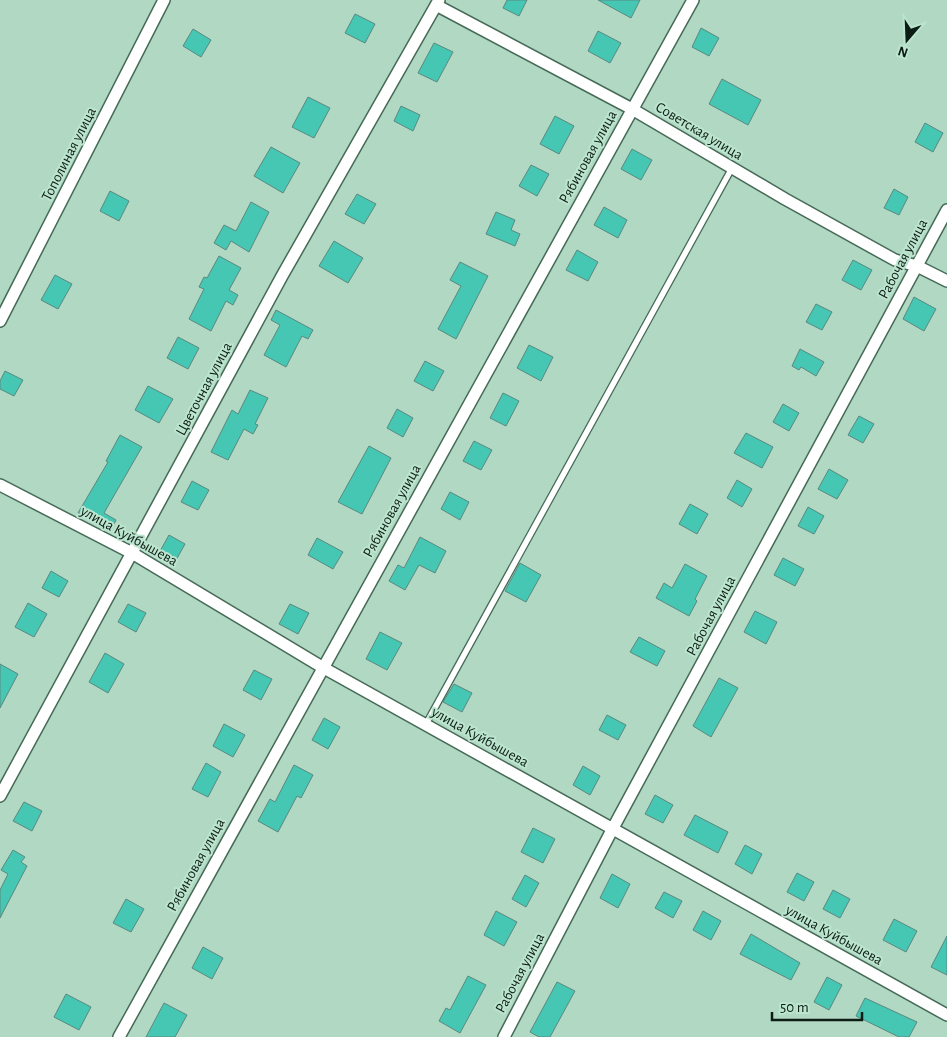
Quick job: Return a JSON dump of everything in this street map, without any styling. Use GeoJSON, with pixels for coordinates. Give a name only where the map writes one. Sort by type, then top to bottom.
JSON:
{"type":"FeatureCollection","features":[{"type":"Feature","properties":{"kind":"street","name":"Тополиная улица"},"geometry":{"type":"LineString","coordinates":[[0,322],[164,0]]}},
{"type":"Feature","properties":{"kind":"street","name":"Рябиновая улица"},"geometry":{"type":"LineString","coordinates":[[119,1037],[322,667],[693,0]]}},
{"type":"Feature","properties":{"kind":"street","name":"Советская улица"},"geometry":{"type":"LineString","coordinates":[[438,3],[632,109],[732,168],[896,260],[916,266],[947,280]]}},
{"type":"Feature","properties":{"kind":"street","name":"Цветочная улица"},"geometry":{"type":"LineString","coordinates":[[0,796],[282,276],[438,3]]}},
{"type":"Feature","properties":{"kind":"street","name":"Рабочая улица"},"geometry":{"type":"LineString","coordinates":[[504,1037],[613,828],[947,210]]}},
{"type":"Feature","properties":{"kind":"street","name":"улица Куйбышева"},"geometry":{"type":"LineString","coordinates":[[0,485],[132,553],[322,667],[947,1015]]}},
{"type":"Feature","properties":{"kind":"lane"},"geometry":{"type":"LineString","coordinates":[[426,724],[732,168]]}},
{"type":"Feature","properties":{"kind":"building"},"geometry":{"type":"Polygon","coordinates":[[[507,0],[527,0],[519,16],[503,8],[507,0]]]}},
{"type":"Feature","properties":{"kind":"building"},"geometry":{"type":"Polygon","coordinates":[[[598,0],[640,0],[631,18],[598,0]]]}},
{"type":"Feature","properties":{"kind":"building"},"geometry":{"type":"Polygon","coordinates":[[[355,14],[375,24],[365,43],[345,33],[355,14]]]}},
{"type":"Feature","properties":{"kind":"building"},"geometry":{"type":"Polygon","coordinates":[[[701,28],[719,38],[709,56],[692,47],[701,28]]]}},
{"type":"Feature","properties":{"kind":"building"},"geometry":{"type":"Polygon","coordinates":[[[193,29],[211,40],[201,57],[183,46],[193,29]]]}},
{"type":"Feature","properties":{"kind":"building"},"geometry":{"type":"Polygon","coordinates":[[[598,31],[621,43],[610,63],[588,51],[598,31]]]}},
{"type":"Feature","properties":{"kind":"building"},"geometry":{"type":"Polygon","coordinates":[[[434,43],[453,52],[437,82],[418,73],[434,43]]]}},
{"type":"Feature","properties":{"kind":"building"},"geometry":{"type":"Polygon","coordinates":[[[722,79],[761,100],[748,125],[709,104],[722,79]]]}},
{"type":"Feature","properties":{"kind":"building"},"geometry":{"type":"Polygon","coordinates":[[[308,97],[330,108],[314,138],[292,127],[308,97]]]}},
{"type":"Feature","properties":{"kind":"building"},"geometry":{"type":"Polygon","coordinates":[[[401,106],[420,115],[413,131],[394,121],[401,106]]]}},
{"type":"Feature","properties":{"kind":"building"},"geometry":{"type":"Polygon","coordinates":[[[555,116],[574,126],[559,154],[540,144],[555,116]]]}},
{"type":"Feature","properties":{"kind":"building"},"geometry":{"type":"Polygon","coordinates":[[[925,123],[943,133],[933,152],[915,142],[925,123]]]}},
{"type":"Feature","properties":{"kind":"building"},"geometry":{"type":"Polygon","coordinates":[[[271,147],[300,163],[283,193],[254,176],[271,147]]]}},
{"type":"Feature","properties":{"kind":"building"},"geometry":{"type":"Polygon","coordinates":[[[632,149],[652,160],[641,180],[621,169],[632,149]]]}},
{"type":"Feature","properties":{"kind":"building"},"geometry":{"type":"Polygon","coordinates":[[[531,165],[549,174],[537,196],[519,186],[531,165]]]}},
{"type":"Feature","properties":{"kind":"building"},"geometry":{"type":"Polygon","coordinates":[[[894,189],[908,197],[899,215],[884,208],[894,189]]]}},
{"type":"Feature","properties":{"kind":"building"},"geometry":{"type":"Polygon","coordinates":[[[110,191],[129,201],[119,221],[100,211],[110,191]]]}},
{"type":"Feature","properties":{"kind":"building"},"geometry":{"type":"Polygon","coordinates":[[[357,194],[376,204],[364,224],[345,214],[357,194]]]}},
{"type":"Feature","properties":{"kind":"building"},"geometry":{"type":"Polygon","coordinates":[[[251,202],[269,212],[249,252],[231,241],[226,250],[214,243],[224,225],[236,231],[251,202]]]}},
{"type":"Feature","properties":{"kind":"building"},"geometry":{"type":"Polygon","coordinates":[[[604,207],[627,220],[618,238],[594,225],[604,207]]]}},
{"type":"Feature","properties":{"kind":"building"},"geometry":{"type":"Polygon","coordinates":[[[496,212],[515,220],[511,230],[520,234],[515,246],[486,234],[496,212]]]}},
{"type":"Feature","properties":{"kind":"building"},"geometry":{"type":"Polygon","coordinates":[[[334,241],[363,258],[348,283],[319,266],[334,241]]]}},
{"type":"Feature","properties":{"kind":"building"},"geometry":{"type":"Polygon","coordinates":[[[577,250],[598,262],[588,281],[566,270],[577,250]]]}},
{"type":"Feature","properties":{"kind":"building"},"geometry":{"type":"Polygon","coordinates":[[[219,256],[241,268],[229,290],[238,295],[233,305],[226,301],[211,331],[189,319],[204,289],[199,287],[204,277],[207,278],[219,256]]]}},
{"type":"Feature","properties":{"kind":"building"},"geometry":{"type":"Polygon","coordinates":[[[853,260],[872,270],[861,290],[842,280],[853,260]]]}},
{"type":"Feature","properties":{"kind":"building"},"geometry":{"type":"Polygon","coordinates":[[[460,262],[488,276],[456,339],[438,329],[461,286],[450,280],[460,262]]]}},
{"type":"Feature","properties":{"kind":"building"},"geometry":{"type":"Polygon","coordinates":[[[55,275],[72,284],[58,309],[41,300],[55,275]]]}},
{"type":"Feature","properties":{"kind":"building"},"geometry":{"type":"Polygon","coordinates":[[[914,297],[936,309],[924,331],[903,319],[914,297]]]}},
{"type":"Feature","properties":{"kind":"building"},"geometry":{"type":"Polygon","coordinates":[[[816,304],[832,312],[822,330],[806,322],[816,304]]]}},
{"type":"Feature","properties":{"kind":"building"},"geometry":{"type":"Polygon","coordinates":[[[276,310],[313,330],[308,339],[302,336],[286,367],[264,355],[280,325],[271,320],[276,310]]]}},
{"type":"Feature","properties":{"kind":"building"},"geometry":{"type":"Polygon","coordinates":[[[178,337],[199,348],[188,369],[167,358],[178,337]]]}},
{"type":"Feature","properties":{"kind":"building"},"geometry":{"type":"Polygon","coordinates":[[[529,345],[553,357],[541,381],[517,368],[529,345]]]}},
{"type":"Feature","properties":{"kind":"building"},"geometry":{"type":"Polygon","coordinates":[[[800,349],[824,362],[816,376],[801,367],[799,370],[792,366],[800,349]]]}},
{"type":"Feature","properties":{"kind":"building"},"geometry":{"type":"Polygon","coordinates":[[[425,361],[444,371],[433,391],[414,381],[425,361]]]}},
{"type":"Feature","properties":{"kind":"building"},"geometry":{"type":"Polygon","coordinates":[[[5,371],[23,380],[14,396],[0,389],[0,381],[5,371]]]}},
{"type":"Feature","properties":{"kind":"building"},"geometry":{"type":"Polygon","coordinates":[[[148,386],[173,399],[159,423],[135,410],[148,386]]]}},
{"type":"Feature","properties":{"kind":"building"},"geometry":{"type":"Polygon","coordinates":[[[250,390],[268,398],[255,424],[258,425],[253,434],[244,429],[228,460],[211,452],[232,410],[238,414],[250,390]]]}},
{"type":"Feature","properties":{"kind":"building"},"geometry":{"type":"Polygon","coordinates":[[[503,393],[519,401],[506,426],[490,418],[503,393]]]}},
{"type":"Feature","properties":{"kind":"building"},"geometry":{"type":"Polygon","coordinates":[[[783,404],[799,413],[789,431],[773,422],[783,404]]]}},
{"type":"Feature","properties":{"kind":"building"},"geometry":{"type":"Polygon","coordinates":[[[397,409],[413,418],[403,437],[387,428],[397,409]]]}},
{"type":"Feature","properties":{"kind":"building"},"geometry":{"type":"Polygon","coordinates":[[[859,416],[874,424],[863,443],[848,435],[859,416]]]}},
{"type":"Feature","properties":{"kind":"building"},"geometry":{"type":"Polygon","coordinates":[[[746,433],[773,447],[762,468],[734,453],[746,433]]]}},
{"type":"Feature","properties":{"kind":"building"},"geometry":{"type":"Polygon","coordinates":[[[120,435],[142,447],[104,513],[116,520],[110,531],[78,513],[108,462],[106,461],[120,435]]]}},
{"type":"Feature","properties":{"kind":"building"},"geometry":{"type":"Polygon","coordinates":[[[474,441],[492,450],[481,470],[463,461],[474,441]]]}},
{"type":"Feature","properties":{"kind":"building"},"geometry":{"type":"Polygon","coordinates":[[[369,446],[391,458],[362,514],[338,502],[369,446]]]}},
{"type":"Feature","properties":{"kind":"building"},"geometry":{"type":"Polygon","coordinates":[[[829,469],[848,480],[837,499],[818,489],[829,469]]]}},
{"type":"Feature","properties":{"kind":"building"},"geometry":{"type":"Polygon","coordinates":[[[737,480],[752,489],[742,507],[727,498],[737,480]]]}},
{"type":"Feature","properties":{"kind":"building"},"geometry":{"type":"Polygon","coordinates":[[[192,481],[209,490],[198,510],[181,502],[192,481]]]}},
{"type":"Feature","properties":{"kind":"building"},"geometry":{"type":"Polygon","coordinates":[[[450,492],[469,502],[460,520],[441,509],[450,492]]]}},
{"type":"Feature","properties":{"kind":"building"},"geometry":{"type":"Polygon","coordinates":[[[690,504],[708,514],[697,534],[679,524],[690,504]]]}},
{"type":"Feature","properties":{"kind":"building"},"geometry":{"type":"Polygon","coordinates":[[[808,507],[824,516],[814,534],[798,526],[808,507]]]}},
{"type":"Feature","properties":{"kind":"building"},"geometry":{"type":"Polygon","coordinates":[[[169,535],[185,544],[175,562],[159,553],[169,535]]]}},
{"type":"Feature","properties":{"kind":"building"},"geometry":{"type":"Polygon","coordinates":[[[420,537],[446,551],[435,573],[419,565],[405,590],[389,581],[398,565],[404,568],[420,537]]]}},
{"type":"Feature","properties":{"kind":"building"},"geometry":{"type":"Polygon","coordinates":[[[317,538],[343,552],[333,569],[308,555],[317,538]]]}},
{"type":"Feature","properties":{"kind":"building"},"geometry":{"type":"Polygon","coordinates":[[[783,558],[804,569],[795,586],[774,575],[783,558]]]}},
{"type":"Feature","properties":{"kind":"building"},"geometry":{"type":"Polygon","coordinates":[[[520,563],[541,575],[526,602],[505,591],[520,563]]]}},
{"type":"Feature","properties":{"kind":"building"},"geometry":{"type":"Polygon","coordinates":[[[685,564],[707,576],[695,599],[697,601],[689,616],[656,598],[664,583],[672,588],[685,564]]]}},
{"type":"Feature","properties":{"kind":"building"},"geometry":{"type":"Polygon","coordinates":[[[51,571],[68,581],[59,597],[42,588],[51,571]]]}},
{"type":"Feature","properties":{"kind":"building"},"geometry":{"type":"Polygon","coordinates":[[[28,603],[47,614],[34,637],[15,627],[28,603]]]}},
{"type":"Feature","properties":{"kind":"building"},"geometry":{"type":"Polygon","coordinates":[[[128,604],[146,613],[136,632],[118,622],[128,604]]]}},
{"type":"Feature","properties":{"kind":"building"},"geometry":{"type":"Polygon","coordinates":[[[290,604],[309,613],[298,634],[279,624],[290,604]]]}},
{"type":"Feature","properties":{"kind":"building"},"geometry":{"type":"Polygon","coordinates":[[[755,611],[777,622],[766,644],[744,632],[755,611]]]}},
{"type":"Feature","properties":{"kind":"building"},"geometry":{"type":"Polygon","coordinates":[[[380,632],[402,643],[387,670],[366,659],[380,632]]]}},
{"type":"Feature","properties":{"kind":"building"},"geometry":{"type":"Polygon","coordinates":[[[639,637],[665,651],[657,666],[630,652],[639,637]]]}},
{"type":"Feature","properties":{"kind":"building"},"geometry":{"type":"Polygon","coordinates":[[[105,653],[124,664],[108,693],[89,682],[105,653]]]}},
{"type":"Feature","properties":{"kind":"building"},"geometry":{"type":"Polygon","coordinates":[[[0,664],[18,674],[0,708],[0,664]]]}},
{"type":"Feature","properties":{"kind":"building"},"geometry":{"type":"Polygon","coordinates":[[[254,670],[272,679],[261,700],[243,690],[254,670]]]}},
{"type":"Feature","properties":{"kind":"building"},"geometry":{"type":"Polygon","coordinates":[[[719,678],[738,688],[711,737],[693,726],[719,678]]]}},
{"type":"Feature","properties":{"kind":"building"},"geometry":{"type":"Polygon","coordinates":[[[454,684],[472,693],[462,712],[443,702],[454,684]]]}},
{"type":"Feature","properties":{"kind":"building"},"geometry":{"type":"Polygon","coordinates":[[[607,715],[626,725],[618,740],[599,730],[607,715]]]}},
{"type":"Feature","properties":{"kind":"building"},"geometry":{"type":"Polygon","coordinates":[[[324,718],[340,727],[328,749],[312,740],[324,718]]]}},
{"type":"Feature","properties":{"kind":"building"},"geometry":{"type":"Polygon","coordinates":[[[224,724],[245,735],[233,757],[213,746],[224,724]]]}},
{"type":"Feature","properties":{"kind":"building"},"geometry":{"type":"Polygon","coordinates":[[[206,763],[221,772],[208,797],[192,789],[206,763]]]}},
{"type":"Feature","properties":{"kind":"building"},"geometry":{"type":"Polygon","coordinates":[[[294,765],[313,775],[301,798],[297,796],[278,832],[258,821],[270,799],[275,802],[294,765]]]}},
{"type":"Feature","properties":{"kind":"building"},"geometry":{"type":"Polygon","coordinates":[[[583,766],[600,776],[590,795],[573,785],[583,766]]]}},
{"type":"Feature","properties":{"kind":"building"},"geometry":{"type":"Polygon","coordinates":[[[655,795],[673,805],[663,823],[645,814],[655,795]]]}},
{"type":"Feature","properties":{"kind":"building"},"geometry":{"type":"Polygon","coordinates":[[[24,802],[42,811],[32,831],[13,821],[24,802]]]}},
{"type":"Feature","properties":{"kind":"building"},"geometry":{"type":"Polygon","coordinates":[[[695,815],[728,832],[718,853],[684,835],[695,815]]]}},
{"type":"Feature","properties":{"kind":"building"},"geometry":{"type":"Polygon","coordinates":[[[533,828],[555,839],[543,863],[521,852],[533,828]]]}},
{"type":"Feature","properties":{"kind":"building"},"geometry":{"type":"Polygon","coordinates":[[[745,845],[762,854],[752,874],[735,864],[745,845]]]}},
{"type":"Feature","properties":{"kind":"building"},"geometry":{"type":"Polygon","coordinates":[[[13,850],[25,857],[21,862],[27,866],[0,918],[0,890],[8,874],[1,870],[13,850]]]}},
{"type":"Feature","properties":{"kind":"building"},"geometry":{"type":"Polygon","coordinates":[[[797,873],[814,882],[804,901],[787,892],[797,873]]]}},
{"type":"Feature","properties":{"kind":"building"},"geometry":{"type":"Polygon","coordinates":[[[612,874],[630,884],[618,908],[600,898],[612,874]]]}},
{"type":"Feature","properties":{"kind":"building"},"geometry":{"type":"Polygon","coordinates":[[[525,875],[539,883],[526,907],[512,899],[525,875]]]}},
{"type":"Feature","properties":{"kind":"building"},"geometry":{"type":"Polygon","coordinates":[[[833,890],[850,899],[840,918],[823,909],[833,890]]]}},
{"type":"Feature","properties":{"kind":"building"},"geometry":{"type":"Polygon","coordinates":[[[664,892],[682,901],[673,918],[655,908],[664,892]]]}},
{"type":"Feature","properties":{"kind":"building"},"geometry":{"type":"Polygon","coordinates":[[[126,899],[144,909],[131,932],[113,923],[126,899]]]}},
{"type":"Feature","properties":{"kind":"building"},"geometry":{"type":"Polygon","coordinates":[[[496,911],[517,922],[504,946],[484,935],[496,911]]]}},
{"type":"Feature","properties":{"kind":"building"},"geometry":{"type":"Polygon","coordinates":[[[703,911],[721,921],[711,940],[693,930],[703,911]]]}},
{"type":"Feature","properties":{"kind":"building"},"geometry":{"type":"Polygon","coordinates":[[[894,919],[917,931],[906,952],[883,940],[894,919]]]}},
{"type":"Feature","properties":{"kind":"building"},"geometry":{"type":"Polygon","coordinates":[[[751,934],[800,963],[791,980],[740,954],[751,934]]]}},
{"type":"Feature","properties":{"kind":"building"},"geometry":{"type":"Polygon","coordinates":[[[947,936],[947,975],[931,967],[947,936]]]}},
{"type":"Feature","properties":{"kind":"building"},"geometry":{"type":"Polygon","coordinates":[[[203,947],[223,958],[212,979],[192,968],[203,947]]]}},
{"type":"Feature","properties":{"kind":"building"},"geometry":{"type":"Polygon","coordinates":[[[468,976],[486,985],[460,1033],[439,1021],[446,1008],[450,1010],[468,976]]]}},
{"type":"Feature","properties":{"kind":"building"},"geometry":{"type":"Polygon","coordinates":[[[827,977],[842,985],[829,1010],[814,1002],[827,977]]]}},
{"type":"Feature","properties":{"kind":"building"},"geometry":{"type":"Polygon","coordinates":[[[557,982],[575,991],[550,1037],[539,1037],[530,1032],[557,982]]]}},
{"type":"Feature","properties":{"kind":"building"},"geometry":{"type":"Polygon","coordinates":[[[66,994],[91,1007],[79,1030],[54,1017],[66,994]]]}},
{"type":"Feature","properties":{"kind":"building"},"geometry":{"type":"Polygon","coordinates":[[[865,998],[917,1022],[909,1037],[899,1037],[856,1016],[865,998]]]}},
{"type":"Feature","properties":{"kind":"building"},"geometry":{"type":"Polygon","coordinates":[[[164,1003],[187,1015],[175,1037],[146,1037],[164,1003]]]}}]}
